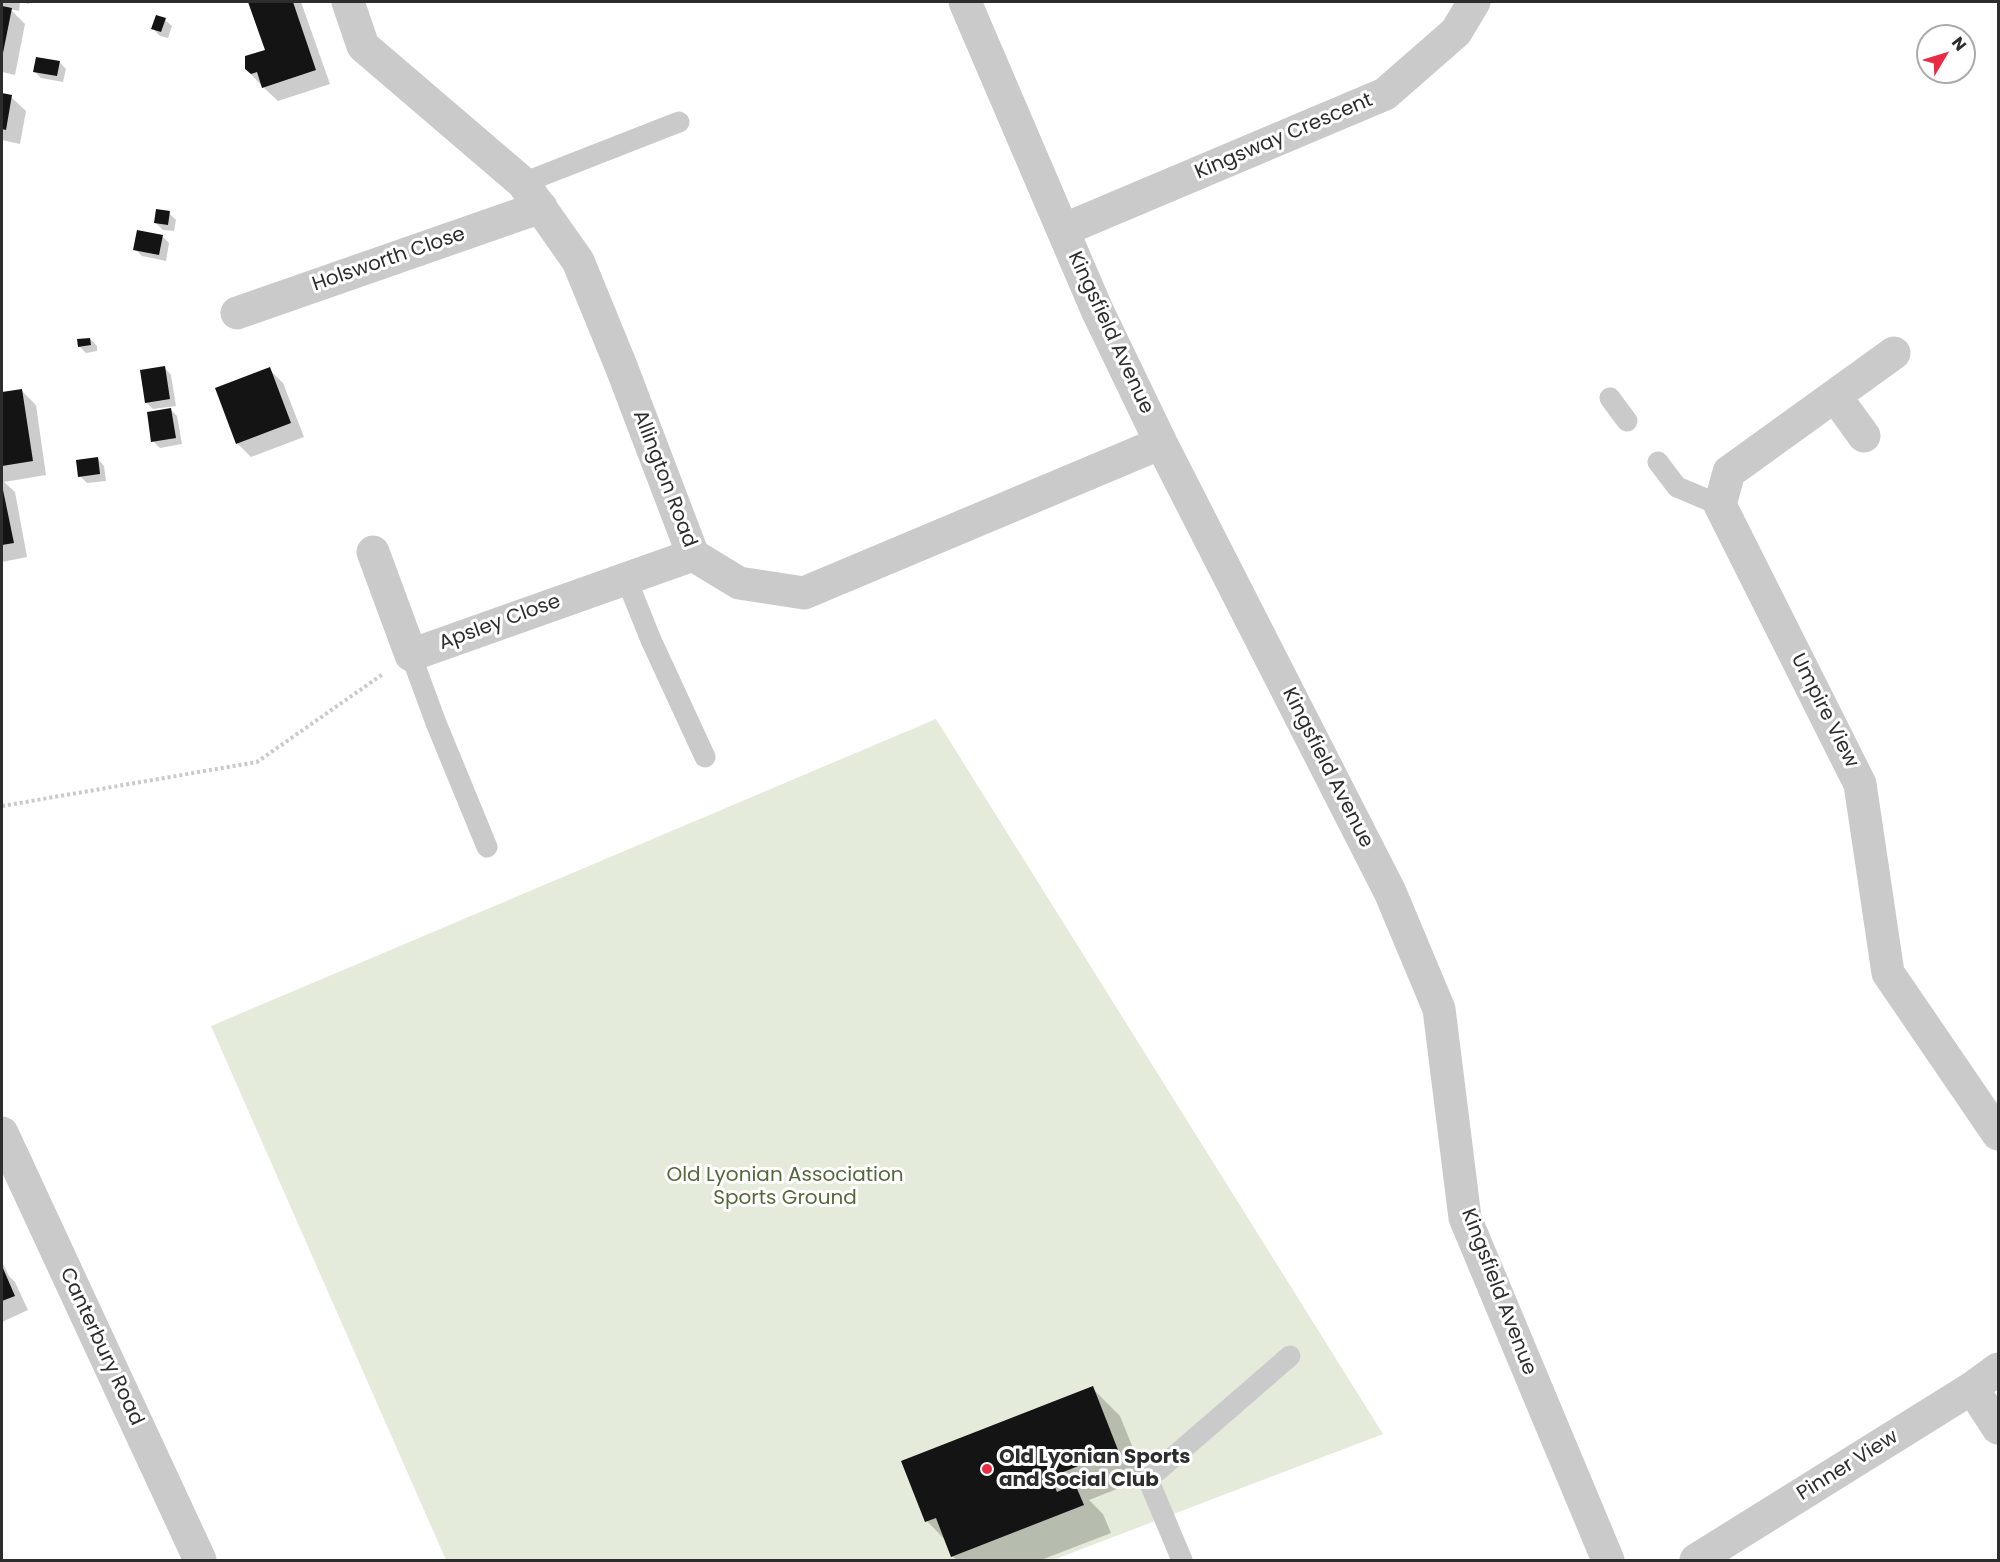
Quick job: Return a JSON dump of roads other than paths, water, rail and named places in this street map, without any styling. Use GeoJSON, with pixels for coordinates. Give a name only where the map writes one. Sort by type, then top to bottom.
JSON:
{"type":"FeatureCollection","features":[{"type":"Feature","properties":{"kind":"street","name":"Allington Road"},"geometry":{"type":"LineString","coordinates":[[348,2],[363,46],[532,195],[578,261],[693,555],[739,583],[804,593],[1161,443]]}},
{"type":"Feature","properties":{"kind":"street","name":"Kingsfield Avenue"},"geometry":{"type":"LineString","coordinates":[[965,2],[1096,310],[1161,443],[1390,892],[1439,1009],[1465,1218],[1608,1560]]}},
{"type":"Feature","properties":{"kind":"street","name":"Kingsway Crescent"},"geometry":{"type":"LineString","coordinates":[[1063,230],[1384,94],[1456,32],[1474,2]]}},
{"type":"Feature","properties":{"kind":"street","name":"Holsworth Close"},"geometry":{"type":"LineString","coordinates":[[237,313],[532,195]]}},
{"type":"Feature","properties":{"kind":"street"},"geometry":{"type":"LineString","coordinates":[[1720,505],[1729,472],[1894,353]]}},
{"type":"Feature","properties":{"kind":"street"},"geometry":{"type":"LineString","coordinates":[[1835,396],[1864,436]]}},
{"type":"Feature","properties":{"kind":"street","name":"Umpire View"},"geometry":{"type":"LineString","coordinates":[[1720,505],[1860,784],[1888,973],[1998,1134]]}},
{"type":"Feature","properties":{"kind":"street"},"geometry":{"type":"LineString","coordinates":[[373,552],[411,655]]}},
{"type":"Feature","properties":{"kind":"street","name":"Apsley Close"},"geometry":{"type":"LineString","coordinates":[[411,655],[693,555]]}},
{"type":"Feature","properties":{"kind":"street","name":"Canterbury Road"},"geometry":{"type":"LineString","coordinates":[[2,1133],[200,1560]]}},
{"type":"Feature","properties":{"kind":"street","name":"Pinner View"},"geometry":{"type":"LineString","coordinates":[[1696,1560],[1972,1388],[1998,1369]]}},
{"type":"Feature","properties":{"kind":"street"},"geometry":{"type":"LineString","coordinates":[[1972,1388],[1998,1428]]}},
{"type":"Feature","properties":{"kind":"lane"},"geometry":{"type":"LineString","coordinates":[[532,195],[679,122]]}},
{"type":"Feature","properties":{"kind":"lane"},"geometry":{"type":"LineString","coordinates":[[1610,398],[1627,421]]}},
{"type":"Feature","properties":{"kind":"lane"},"geometry":{"type":"LineString","coordinates":[[1658,462],[1677,487],[1720,505]]}},
{"type":"Feature","properties":{"kind":"lane"},"geometry":{"type":"LineString","coordinates":[[626,578],[651,640],[705,757]]}},
{"type":"Feature","properties":{"kind":"lane"},"geometry":{"type":"LineString","coordinates":[[411,655],[487,847]]}},
{"type":"Feature","properties":{"kind":"lane"},"geometry":{"type":"LineString","coordinates":[[1182,1560],[1148,1479],[1290,1356]]}},
{"type":"Feature","properties":{"kind":"place","name":"Old Lyonian Sports and Social Club"},"geometry":{"type":"Point","coordinates":[987,1469]}},
{"type":"Feature","properties":{"kind":"park label","name":"Old Lyonian Association Sports Ground"},"geometry":{"type":"Point","coordinates":[785,1188]}}]}
